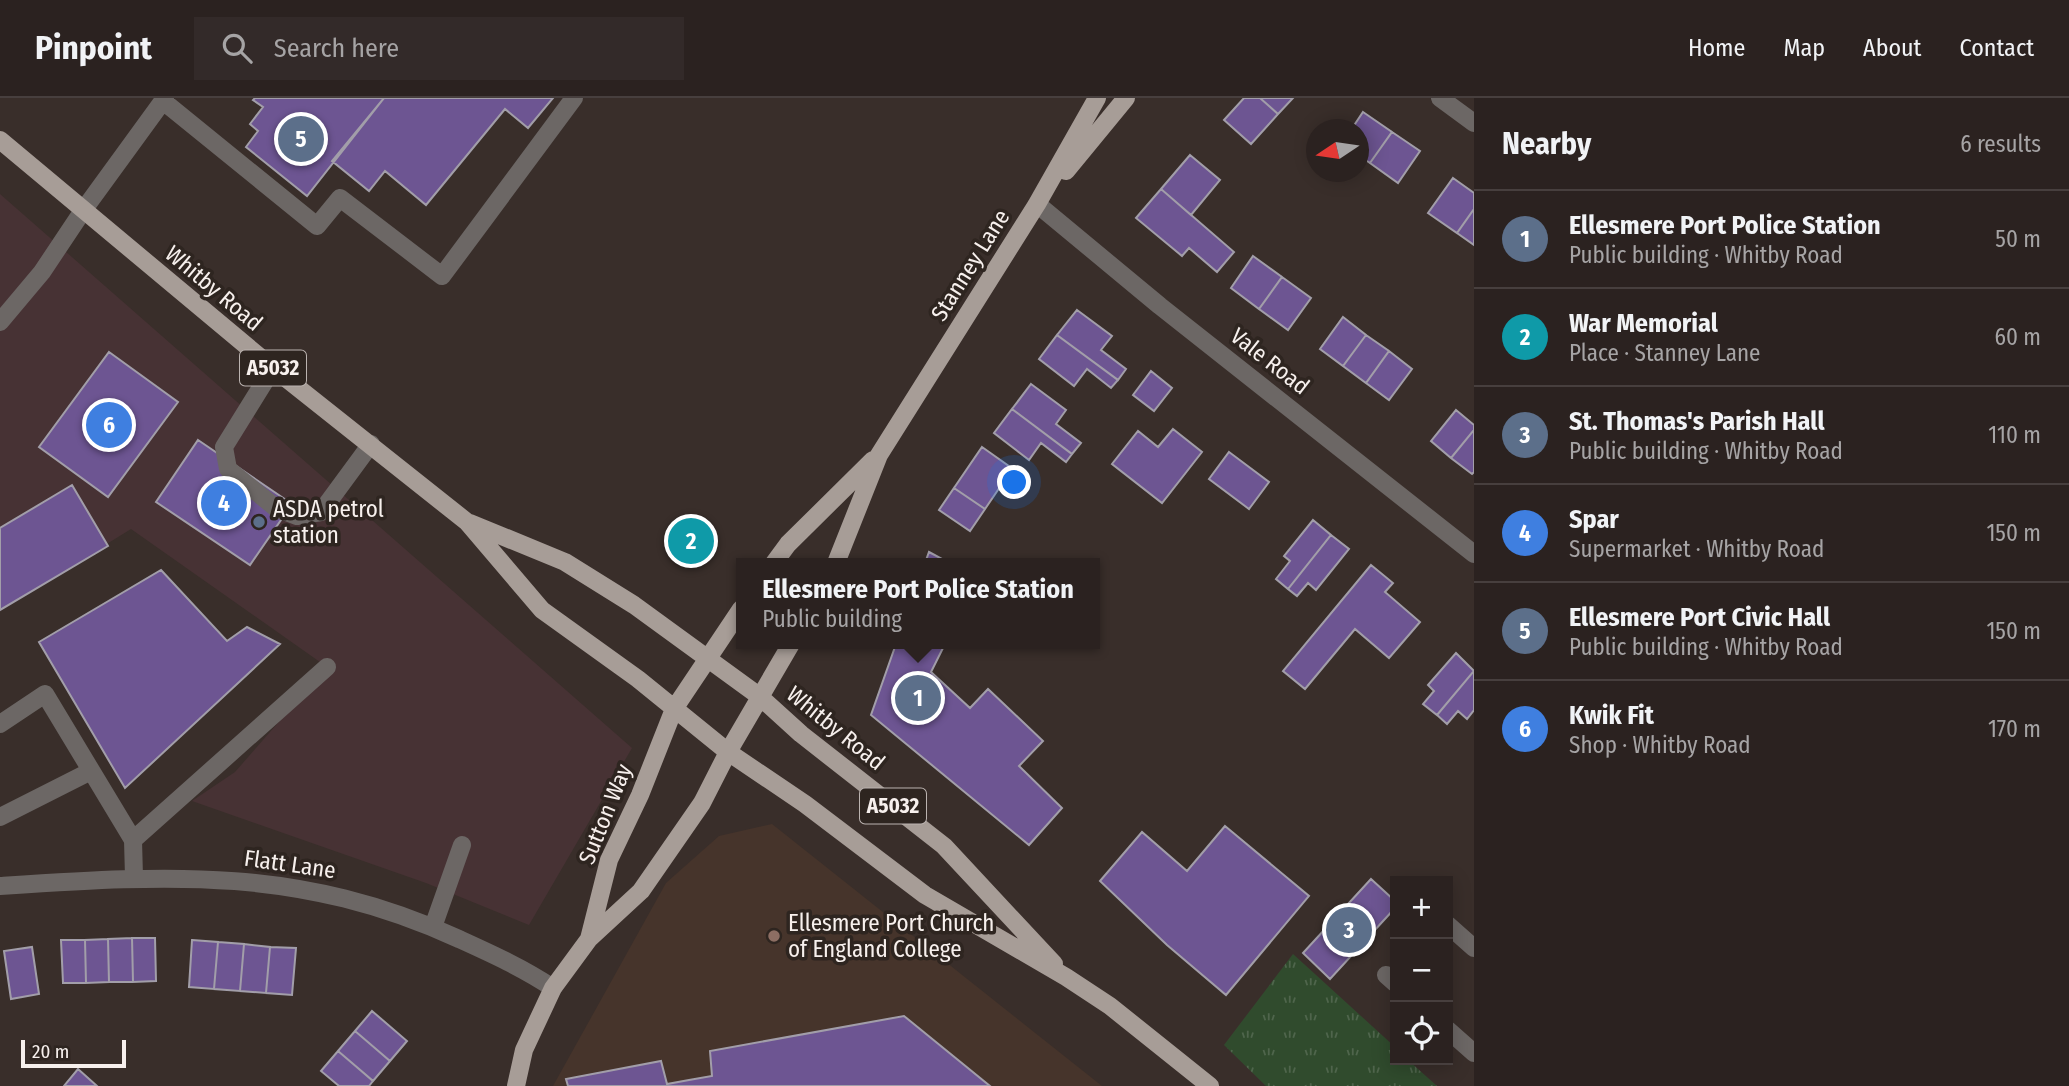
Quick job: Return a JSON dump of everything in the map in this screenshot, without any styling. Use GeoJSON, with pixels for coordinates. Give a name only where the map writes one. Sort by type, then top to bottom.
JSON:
{"type":"FeatureCollection","features":[{"type":"Feature","properties":{"kind":"main road","name":"Stanney Lane"},"geometry":{"type":"LineString","coordinates":[[838,558],[879,454],[1037,204],[1097,98]]}},
{"type":"Feature","properties":{"kind":"main road"},"geometry":{"type":"LineString","coordinates":[[1037,204],[1126,98]]}},
{"type":"Feature","properties":{"kind":"main road","name":"Whitby Road"},"geometry":{"type":"LineString","coordinates":[[0,140],[82,212],[467,522],[542,610],[728,752],[805,804],[925,895],[1066,976],[1110,1006],[1210,1086]]}},
{"type":"Feature","properties":{"kind":"main road","name":"Stanney Lane"},"geometry":{"type":"LineString","coordinates":[[778,558],[788,544],[879,454]]}},
{"type":"Feature","properties":{"kind":"main road","name":"Whitby Road"},"geometry":{"type":"LineString","coordinates":[[467,522],[565,562],[634,605],[760,696],[801,734],[944,846],[1066,976]]}},
{"type":"Feature","properties":{"kind":"main road"},"geometry":{"type":"LineString","coordinates":[[674,709],[706,657],[736,616]]}},
{"type":"Feature","properties":{"kind":"main road"},"geometry":{"type":"LineString","coordinates":[[728,752],[788,649]]}},
{"type":"Feature","properties":{"kind":"main road","name":"Sutton Way"},"geometry":{"type":"LineString","coordinates":[[589,939],[609,860],[640,795],[674,709]]}},
{"type":"Feature","properties":{"kind":"main road","name":"Sutton Way"},"geometry":{"type":"LineString","coordinates":[[516,1086],[524,1050],[553,988],[589,939],[640,891],[702,803],[728,752]]}},
{"type":"Feature","properties":{"kind":"street"},"geometry":{"type":"LineString","coordinates":[[0,322],[42,272],[164,100],[317,226],[340,198],[442,276],[574,98]]}},
{"type":"Feature","properties":{"kind":"street"},"geometry":{"type":"LineString","coordinates":[[1440,98],[1474,123]]}},
{"type":"Feature","properties":{"kind":"street","name":"Vale Road"},"geometry":{"type":"LineString","coordinates":[[1037,204],[1474,554]]}},
{"type":"Feature","properties":{"kind":"street"},"geometry":{"type":"LineString","coordinates":[[273,368],[224,447],[228,469],[276,508],[297,516],[321,512],[371,444]]}},
{"type":"Feature","properties":{"kind":"street"},"geometry":{"type":"LineString","coordinates":[[133,840],[327,667]]}},
{"type":"Feature","properties":{"kind":"street"},"geometry":{"type":"LineString","coordinates":[[0,724],[45,694],[133,840],[134,877]]}},
{"type":"Feature","properties":{"kind":"street"},"geometry":{"type":"LineString","coordinates":[[0,817],[91,771]]}},
{"type":"Feature","properties":{"kind":"street"},"geometry":{"type":"LineString","coordinates":[[433,927],[461,845]]}},
{"type":"Feature","properties":{"kind":"street","name":"Flatt Lane"},"geometry":{"type":"LineString","coordinates":[[0,886],[134,877],[262,882],[335,894],[373,904],[433,927],[523,967],[553,988]]}},
{"type":"Feature","properties":{"kind":"street"},"geometry":{"type":"LineString","coordinates":[[1453,929],[1474,948]]}},
{"type":"Feature","properties":{"kind":"street"},"geometry":{"type":"LineString","coordinates":[[1453,1034],[1474,1053]]}},
{"type":"Feature","properties":{"kind":"shaded area"},"geometry":{"type":"Polygon","coordinates":[[[0,194],[632,748],[529,925],[426,883],[192,801],[235,772],[327,667],[131,529],[0,610],[0,194]]]}},
{"type":"Feature","properties":{"kind":"shaded area","name":"Ellesmere Port Church of England College"},"geometry":{"type":"Polygon","coordinates":[[[772,824],[1102,1086],[553,1086],[666,883],[719,836],[772,824]]]}},
{"type":"Feature","properties":{"kind":"green space"},"geometry":{"type":"Polygon","coordinates":[[[1293,954],[1390,1042],[1390,1065],[1414,1065],[1437,1086],[1266,1086],[1224,1045],[1293,954]]]}},
{"type":"Feature","properties":{"kind":"building"},"geometry":{"type":"Polygon","coordinates":[[[384,98],[307,196],[246,147],[258,131],[250,124],[263,107],[253,100],[384,98]]]}},
{"type":"Feature","properties":{"kind":"building"},"geometry":{"type":"Polygon","coordinates":[[[384,98],[553,98],[528,128],[505,109],[426,205],[385,171],[369,191],[332,161],[384,98]]]}},
{"type":"Feature","properties":{"kind":"building"},"geometry":{"type":"Polygon","coordinates":[[[1244,98],[1260,98],[1278,114],[1251,144],[1224,120],[1244,98]]]}},
{"type":"Feature","properties":{"kind":"building"},"geometry":{"type":"Polygon","coordinates":[[[1260,98],[1293,98],[1278,114],[1260,98]]]}},
{"type":"Feature","properties":{"kind":"building"},"geometry":{"type":"Polygon","coordinates":[[[1363,112],[1392,132],[1370,163],[1369,119],[1358,119],[1363,112]]]}},
{"type":"Feature","properties":{"kind":"building"},"geometry":{"type":"Polygon","coordinates":[[[1392,132],[1420,151],[1398,183],[1370,163],[1392,132]]]}},
{"type":"Feature","properties":{"kind":"building"},"geometry":{"type":"Polygon","coordinates":[[[1190,155],[1220,180],[1191,215],[1161,189],[1190,155]]]}},
{"type":"Feature","properties":{"kind":"building"},"geometry":{"type":"Polygon","coordinates":[[[1453,178],[1474,193],[1474,209],[1457,233],[1428,213],[1453,178]]]}},
{"type":"Feature","properties":{"kind":"building"},"geometry":{"type":"Polygon","coordinates":[[[1161,189],[1234,252],[1217,272],[1189,248],[1182,256],[1136,218],[1161,189]]]}},
{"type":"Feature","properties":{"kind":"building"},"geometry":{"type":"Polygon","coordinates":[[[1474,209],[1474,245],[1457,233],[1474,209]]]}},
{"type":"Feature","properties":{"kind":"building"},"geometry":{"type":"Polygon","coordinates":[[[1253,256],[1282,277],[1259,309],[1231,288],[1253,256]]]}},
{"type":"Feature","properties":{"kind":"building"},"geometry":{"type":"Polygon","coordinates":[[[1282,277],[1311,298],[1288,330],[1259,309],[1282,277]]]}},
{"type":"Feature","properties":{"kind":"building"},"geometry":{"type":"Polygon","coordinates":[[[1077,310],[1112,336],[1101,350],[1126,369],[1118,380],[1057,335],[1077,310]]]}},
{"type":"Feature","properties":{"kind":"building"},"geometry":{"type":"Polygon","coordinates":[[[1343,317],[1366,335],[1343,366],[1320,349],[1343,317]]]}},
{"type":"Feature","properties":{"kind":"building"},"geometry":{"type":"Polygon","coordinates":[[[1057,335],[1118,380],[1111,388],[1087,369],[1074,386],[1039,359],[1057,335]]]}},
{"type":"Feature","properties":{"kind":"building"},"geometry":{"type":"Polygon","coordinates":[[[1366,335],[1389,351],[1366,383],[1343,366],[1366,335]]]}},
{"type":"Feature","properties":{"kind":"building"},"geometry":{"type":"Polygon","coordinates":[[[1389,351],[1412,369],[1389,400],[1366,383],[1389,351]]]}},
{"type":"Feature","properties":{"kind":"building"},"geometry":{"type":"Polygon","coordinates":[[[109,352],[178,402],[108,497],[39,447],[109,352]]]}},
{"type":"Feature","properties":{"kind":"building"},"geometry":{"type":"Polygon","coordinates":[[[1151,371],[1172,388],[1154,411],[1133,395],[1151,371]]]}},
{"type":"Feature","properties":{"kind":"building"},"geometry":{"type":"Polygon","coordinates":[[[1031,384],[1066,410],[1056,424],[1081,443],[1072,454],[1012,409],[1031,384]]]}},
{"type":"Feature","properties":{"kind":"building"},"geometry":{"type":"Polygon","coordinates":[[[1012,409],[1072,454],[1066,462],[1041,443],[1029,460],[994,433],[1012,409]]]}},
{"type":"Feature","properties":{"kind":"building"},"geometry":{"type":"Polygon","coordinates":[[[1456,410],[1474,425],[1474,430],[1451,458],[1431,441],[1456,410]]]}},
{"type":"Feature","properties":{"kind":"building"},"geometry":{"type":"Polygon","coordinates":[[[1173,429],[1202,452],[1162,503],[1112,464],[1138,431],[1158,447],[1173,429]]]}},
{"type":"Feature","properties":{"kind":"building"},"geometry":{"type":"Polygon","coordinates":[[[1474,430],[1474,472],[1472,474],[1451,458],[1474,430]]]}},
{"type":"Feature","properties":{"kind":"building"},"geometry":{"type":"Polygon","coordinates":[[[198,440],[292,504],[250,565],[156,502],[198,440]]]}},
{"type":"Feature","properties":{"kind":"building"},"geometry":{"type":"Polygon","coordinates":[[[982,447],[1023,476],[1010,495],[1000,487],[985,509],[954,488],[982,447]]]}},
{"type":"Feature","properties":{"kind":"building"},"geometry":{"type":"Polygon","coordinates":[[[1229,452],[1269,482],[1249,509],[1209,479],[1229,452]]]}},
{"type":"Feature","properties":{"kind":"building"},"geometry":{"type":"Polygon","coordinates":[[[72,485],[108,546],[0,610],[0,528],[72,485]]]}},
{"type":"Feature","properties":{"kind":"building"},"geometry":{"type":"Polygon","coordinates":[[[954,488],[985,509],[970,531],[939,510],[954,488]]]}},
{"type":"Feature","properties":{"kind":"building"},"geometry":{"type":"Polygon","coordinates":[[[1313,520],[1331,535],[1288,589],[1276,579],[1290,561],[1284,556],[1313,520]]]}},
{"type":"Feature","properties":{"kind":"building"},"geometry":{"type":"Polygon","coordinates":[[[1331,535],[1349,549],[1316,590],[1308,583],[1297,596],[1288,589],[1331,535]]]}},
{"type":"Feature","properties":{"kind":"building"},"geometry":{"type":"Polygon","coordinates":[[[929,552],[940,558],[927,558],[929,552]]]}},
{"type":"Feature","properties":{"kind":"building"},"geometry":{"type":"Polygon","coordinates":[[[1371,565],[1393,583],[1385,592],[1420,622],[1389,658],[1355,629],[1305,689],[1283,671],[1371,565]]]}},
{"type":"Feature","properties":{"kind":"building"},"geometry":{"type":"Polygon","coordinates":[[[161,570],[227,641],[247,627],[280,644],[125,788],[39,642],[161,570]]]}},
{"type":"Feature","properties":{"kind":"building"},"geometry":{"type":"Polygon","coordinates":[[[894,649],[942,649],[931,672],[970,708],[988,689],[1043,741],[1019,766],[1062,808],[1029,845],[871,715],[894,649]]]}},
{"type":"Feature","properties":{"kind":"building"},"geometry":{"type":"Polygon","coordinates":[[[1456,653],[1474,671],[1437,715],[1423,704],[1434,691],[1428,685],[1456,653]]]}},
{"type":"Feature","properties":{"kind":"building"},"geometry":{"type":"Polygon","coordinates":[[[1474,671],[1474,710],[1467,719],[1458,711],[1447,724],[1437,715],[1474,671]]]}},
{"type":"Feature","properties":{"kind":"building"},"geometry":{"type":"Polygon","coordinates":[[[1225,826],[1309,896],[1226,995],[1167,945],[1100,881],[1142,832],[1187,871],[1225,826]]]}},
{"type":"Feature","properties":{"kind":"building"},"geometry":{"type":"Polygon","coordinates":[[[1371,879],[1390,896],[1390,913],[1330,979],[1303,953],[1371,879]]]}},
{"type":"Feature","properties":{"kind":"building"},"geometry":{"type":"Polygon","coordinates":[[[132,938],[133,982],[109,982],[108,939],[132,938]]]}},
{"type":"Feature","properties":{"kind":"building"},"geometry":{"type":"Polygon","coordinates":[[[132,938],[155,938],[156,981],[133,982],[132,938]]]}},
{"type":"Feature","properties":{"kind":"building"},"geometry":{"type":"Polygon","coordinates":[[[108,939],[109,982],[86,983],[85,940],[108,939]]]}},
{"type":"Feature","properties":{"kind":"building"},"geometry":{"type":"Polygon","coordinates":[[[61,940],[85,940],[86,983],[63,983],[61,940]]]}},
{"type":"Feature","properties":{"kind":"building"},"geometry":{"type":"Polygon","coordinates":[[[192,940],[218,942],[214,989],[189,987],[192,940]]]}},
{"type":"Feature","properties":{"kind":"building"},"geometry":{"type":"Polygon","coordinates":[[[218,942],[244,944],[240,991],[214,989],[218,942]]]}},
{"type":"Feature","properties":{"kind":"building"},"geometry":{"type":"Polygon","coordinates":[[[244,944],[270,947],[266,993],[240,991],[244,944]]]}},
{"type":"Feature","properties":{"kind":"building"},"geometry":{"type":"Polygon","coordinates":[[[32,947],[39,994],[11,999],[4,951],[32,947]]]}},
{"type":"Feature","properties":{"kind":"building"},"geometry":{"type":"Polygon","coordinates":[[[270,947],[296,948],[292,995],[266,993],[270,947]]]}},
{"type":"Feature","properties":{"kind":"building"},"geometry":{"type":"Polygon","coordinates":[[[372,1011],[407,1041],[390,1061],[355,1031],[372,1011]]]}},
{"type":"Feature","properties":{"kind":"building"},"geometry":{"type":"Polygon","coordinates":[[[904,1016],[990,1086],[568,1086],[566,1079],[661,1061],[667,1084],[712,1076],[710,1051],[904,1016]]]}},
{"type":"Feature","properties":{"kind":"building"},"geometry":{"type":"Polygon","coordinates":[[[355,1031],[390,1061],[373,1081],[338,1051],[355,1031]]]}},
{"type":"Feature","properties":{"kind":"building"},"geometry":{"type":"Polygon","coordinates":[[[338,1051],[373,1081],[369,1086],[339,1086],[321,1071],[338,1051]]]}},
{"type":"Feature","properties":{"kind":"building"},"geometry":{"type":"Polygon","coordinates":[[[78,1069],[97,1086],[64,1086],[78,1069]]]}},
{"type":"Feature","properties":{"kind":"place","name":"Ellesmere Port Civic Hall"},"geometry":{"type":"Point","coordinates":[301,139]}},
{"type":"Feature","properties":{"kind":"place","name":"Kwik Fit"},"geometry":{"type":"Point","coordinates":[109,425]}},
{"type":"Feature","properties":{"kind":"place","name":"Spar"},"geometry":{"type":"Point","coordinates":[224,503]}},
{"type":"Feature","properties":{"kind":"place","name":"ASDA petrol station"},"geometry":{"type":"Point","coordinates":[259,522]}},
{"type":"Feature","properties":{"kind":"place","name":"War Memorial"},"geometry":{"type":"Point","coordinates":[691,541]}},
{"type":"Feature","properties":{"kind":"place","name":"Ellesmere Port Police Station"},"geometry":{"type":"Point","coordinates":[918,698]}},
{"type":"Feature","properties":{"kind":"place","name":"St. Thomas's Parish Hall"},"geometry":{"type":"Point","coordinates":[1349,930]}},
{"type":"Feature","properties":{"kind":"place","name":"Ellesmere Port Church of England College"},"geometry":{"type":"Point","coordinates":[774,936]}}]}
